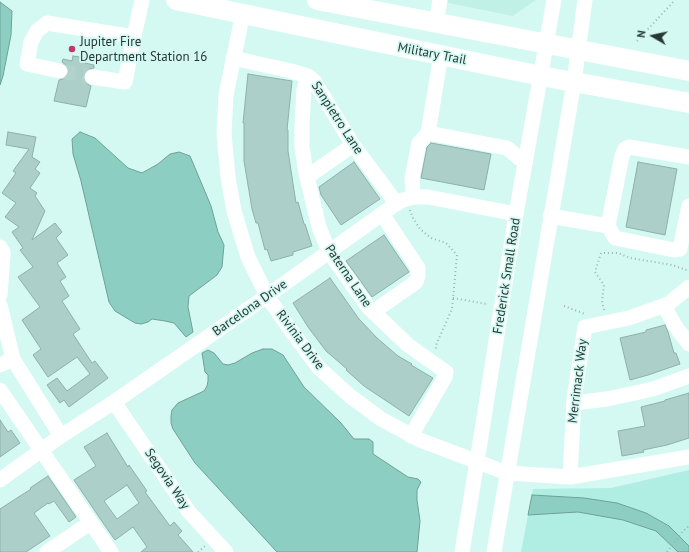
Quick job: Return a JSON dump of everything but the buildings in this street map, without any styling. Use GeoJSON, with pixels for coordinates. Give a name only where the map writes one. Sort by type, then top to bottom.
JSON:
{"type":"FeatureCollection","features":[{"type":"Feature","properties":{"kind":"main road","name":"Military Trail"},"geometry":{"type":"LineString","coordinates":[[176,0],[541,76],[689,103]]}},
{"type":"Feature","properties":{"kind":"main road"},"geometry":{"type":"LineString","coordinates":[[316,0],[689,71]]}},
{"type":"Feature","properties":{"kind":"street"},"geometry":{"type":"LineString","coordinates":[[92,77],[125,82],[142,0]]}},
{"type":"Feature","properties":{"kind":"street"},"geometry":{"type":"LineString","coordinates":[[436,22],[440,0]]}},
{"type":"Feature","properties":{"kind":"street","name":"Frederick Small Road"},"geometry":{"type":"LineString","coordinates":[[462,552],[516,214],[554,0]]}},
{"type":"Feature","properties":{"kind":"street"},"geometry":{"type":"LineString","coordinates":[[494,552],[574,82],[586,0]]}},
{"type":"Feature","properties":{"kind":"street","name":"Rivinia Drive"},"geometry":{"type":"LineString","coordinates":[[242,13],[226,95],[224,134],[228,177],[234,211],[248,257],[268,296],[292,332],[320,368],[350,396],[381,420],[420,440],[507,473],[570,477],[689,457]]}},
{"type":"Feature","properties":{"kind":"street"},"geometry":{"type":"LineString","coordinates":[[60,71],[26,64],[31,42],[37,31],[47,24],[134,37]]}},
{"type":"Feature","properties":{"kind":"street"},"geometry":{"type":"LineString","coordinates":[[441,55],[428,133],[419,143],[406,202],[428,197],[516,214]]}},
{"type":"Feature","properties":{"kind":"street","name":"Sanpietro Lane"},"geometry":{"type":"LineString","coordinates":[[233,58],[292,71],[308,76],[314,80],[353,145],[406,202]]}},
{"type":"Feature","properties":{"kind":"street","name":"Paterna Lane"},"geometry":{"type":"LineString","coordinates":[[308,76],[304,90],[302,147],[307,177],[319,227],[329,252],[368,308],[408,345],[437,365]]}},
{"type":"Feature","properties":{"kind":"street"},"geometry":{"type":"LineString","coordinates":[[428,133],[507,148],[525,163]]}},
{"type":"Feature","properties":{"kind":"street"},"geometry":{"type":"LineString","coordinates":[[307,177],[353,145]]}},
{"type":"Feature","properties":{"kind":"street"},"geometry":{"type":"LineString","coordinates":[[689,157],[628,147],[625,149],[622,156],[608,226],[615,238],[674,250],[680,249],[689,206]]}},
{"type":"Feature","properties":{"kind":"street","name":"Barcelona Drive"},"geometry":{"type":"LineString","coordinates":[[0,480],[61,436],[114,402],[268,296],[382,214],[406,202]]}},
{"type":"Feature","properties":{"kind":"street"},"geometry":{"type":"LineString","coordinates":[[373,312],[416,282],[418,276],[418,268],[382,214]]}},
{"type":"Feature","properties":{"kind":"street"},"geometry":{"type":"LineString","coordinates":[[550,216],[608,226]]}},
{"type":"Feature","properties":{"kind":"street"},"geometry":{"type":"LineString","coordinates":[[0,247],[3,256],[0,295]]}},
{"type":"Feature","properties":{"kind":"street","name":"Merrimack Way"},"geometry":{"type":"LineString","coordinates":[[570,477],[574,402],[585,326],[628,318],[664,306],[689,287]]}},
{"type":"Feature","properties":{"kind":"street"},"geometry":{"type":"LineString","coordinates":[[0,305],[7,362],[61,436]]}},
{"type":"Feature","properties":{"kind":"street"},"geometry":{"type":"LineString","coordinates":[[664,306],[676,327],[689,344]]}},
{"type":"Feature","properties":{"kind":"street"},"geometry":{"type":"LineString","coordinates":[[411,436],[445,377],[446,372],[437,365]]}},
{"type":"Feature","properties":{"kind":"street"},"geometry":{"type":"LineString","coordinates":[[574,402],[606,399],[653,389],[689,376]]}},
{"type":"Feature","properties":{"kind":"street"},"geometry":{"type":"LineString","coordinates":[[0,390],[111,552]]}},
{"type":"Feature","properties":{"kind":"street","name":"Segovia Way"},"geometry":{"type":"LineString","coordinates":[[114,402],[189,512],[226,552]]}},
{"type":"Feature","properties":{"kind":"street"},"geometry":{"type":"LineString","coordinates":[[47,552],[90,523]]}},
{"type":"Feature","properties":{"kind":"path"},"geometry":{"type":"LineString","coordinates":[[637,41],[675,0]]}},
{"type":"Feature","properties":{"kind":"path"},"geometry":{"type":"LineString","coordinates":[[406,202],[420,229],[431,238],[446,243],[457,255],[452,309],[436,345],[437,365]]}},
{"type":"Feature","properties":{"kind":"path"},"geometry":{"type":"LineString","coordinates":[[605,314],[602,301],[604,285],[595,272],[601,253],[618,253],[630,258],[672,265],[689,271]]}},
{"type":"Feature","properties":{"kind":"path"},"geometry":{"type":"LineString","coordinates":[[453,298],[487,304]]}},
{"type":"Feature","properties":{"kind":"path"},"geometry":{"type":"LineString","coordinates":[[564,306],[588,316]]}},
{"type":"Feature","properties":{"kind":"path"},"geometry":{"type":"LineString","coordinates":[[667,552],[683,531],[689,526]]}},
{"type":"Feature","properties":{"kind":"path"},"geometry":{"type":"LineString","coordinates":[[198,552],[206,546]]}},
{"type":"Feature","properties":{"kind":"shaded area"},"geometry":{"type":"Polygon","coordinates":[[[434,0],[536,0],[513,16],[434,0]]]}},
{"type":"Feature","properties":{"kind":"shaded area"},"geometry":{"type":"Polygon","coordinates":[[[0,2],[12,11],[11,35],[0,85],[0,2]]]}},
{"type":"Feature","properties":{"kind":"shaded area"},"geometry":{"type":"Polygon","coordinates":[[[80,132],[95,138],[128,168],[142,173],[158,164],[170,154],[179,152],[190,156],[211,206],[218,232],[224,245],[222,267],[217,275],[189,296],[188,307],[193,332],[186,337],[174,323],[152,319],[141,324],[135,323],[115,311],[109,302],[81,181],[73,154],[72,139],[80,132]]]}},
{"type":"Feature","properties":{"kind":"shaded area"},"geometry":{"type":"Polygon","coordinates":[[[263,349],[272,349],[283,355],[304,387],[341,423],[354,439],[369,439],[373,442],[373,454],[408,477],[418,479],[421,482],[417,490],[420,521],[417,552],[277,552],[195,463],[173,429],[171,416],[172,410],[178,403],[204,391],[207,386],[208,375],[205,372],[202,353],[208,350],[214,353],[223,364],[228,365],[263,349]]]}},
{"type":"Feature","properties":{"kind":"shaded area"},"geometry":{"type":"Polygon","coordinates":[[[689,470],[689,552],[521,552],[533,489],[611,488],[689,470]]]}},
{"type":"Feature","properties":{"kind":"shaded area"},"geometry":{"type":"Polygon","coordinates":[[[532,495],[584,498],[617,503],[646,513],[669,526],[689,546],[689,552],[678,552],[656,531],[623,520],[578,512],[528,515],[532,495]]]}},
{"type":"Feature","properties":{"kind":"tunnel"},"geometry":{"type":"LineString","coordinates":[[60,71],[92,77]]}},
{"type":"Feature","properties":{"kind":"place","name":"Jupiter Fire Department Station 16"},"geometry":{"type":"Point","coordinates":[72,49]}}]}
